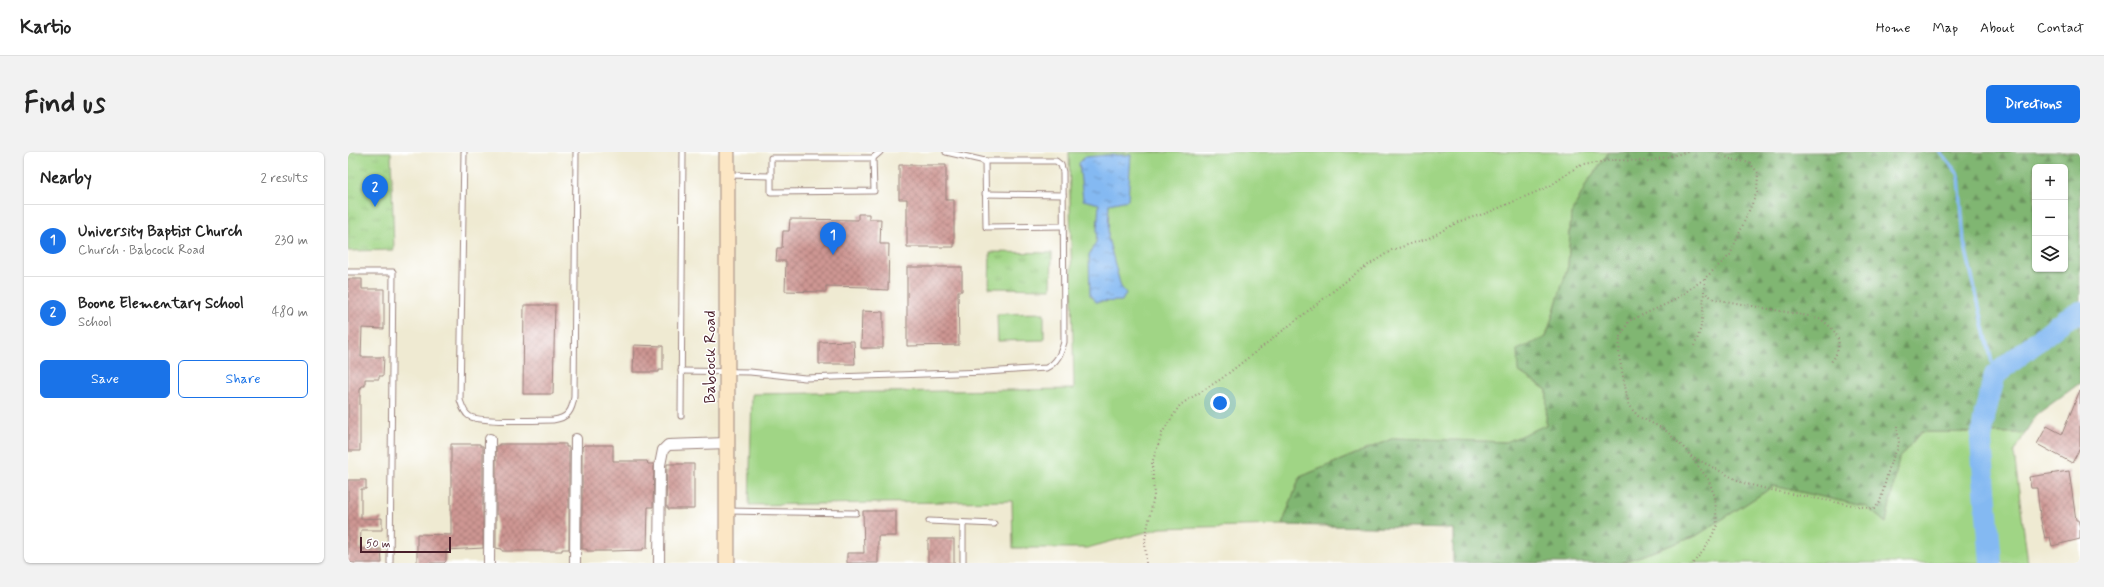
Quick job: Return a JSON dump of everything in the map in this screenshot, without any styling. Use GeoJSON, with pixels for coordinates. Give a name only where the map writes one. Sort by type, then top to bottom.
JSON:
{"type":"FeatureCollection","features":[{"type":"Feature","properties":{"kind":"main road","name":"Babcock Road"},"geometry":{"type":"LineString","coordinates":[[727,152],[727,563]]}},
{"type":"Feature","properties":{"kind":"street"},"geometry":{"type":"LineString","coordinates":[[489,563],[490,439]]}},
{"type":"Feature","properties":{"kind":"street"},"geometry":{"type":"LineString","coordinates":[[575,563],[576,439]]}},
{"type":"Feature","properties":{"kind":"street"},"geometry":{"type":"LineString","coordinates":[[659,563],[660,465],[663,450],[668,445],[727,443]]}},
{"type":"Feature","properties":{"kind":"lane"},"geometry":{"type":"LineString","coordinates":[[464,152],[460,400],[463,409],[470,416],[483,419],[553,420],[562,419],[569,414],[573,408],[574,397],[576,152]]}},
{"type":"Feature","properties":{"kind":"lane"},"geometry":{"type":"LineString","coordinates":[[681,416],[683,152]]}},
{"type":"Feature","properties":{"kind":"lane"},"geometry":{"type":"LineString","coordinates":[[873,158],[874,191],[771,192],[771,158],[873,158],[880,152]]}},
{"type":"Feature","properties":{"kind":"lane"},"geometry":{"type":"LineString","coordinates":[[681,371],[750,372],[805,378],[986,372],[1046,368],[1053,365],[1058,358],[1064,342],[1063,195],[1061,165],[1056,161],[984,161],[946,152]]}},
{"type":"Feature","properties":{"kind":"lane"},"geometry":{"type":"LineString","coordinates":[[984,161],[986,227],[1063,226]]}},
{"type":"Feature","properties":{"kind":"lane"},"geometry":{"type":"LineString","coordinates":[[728,174],[771,176]]}},
{"type":"Feature","properties":{"kind":"lane"},"geometry":{"type":"LineString","coordinates":[[985,194],[1063,195]]}},
{"type":"Feature","properties":{"kind":"lane"},"geometry":{"type":"LineString","coordinates":[[348,272],[393,272],[390,563]]}},
{"type":"Feature","properties":{"kind":"lane"},"geometry":{"type":"LineString","coordinates":[[727,511],[856,513]]}},
{"type":"Feature","properties":{"kind":"lane"},"geometry":{"type":"LineString","coordinates":[[929,521],[994,524]]}},
{"type":"Feature","properties":{"kind":"lane"},"geometry":{"type":"LineString","coordinates":[[963,523],[963,563]]}},
{"type":"Feature","properties":{"kind":"path"},"geometry":{"type":"LineString","coordinates":[[1146,563],[1144,540],[1154,495],[1152,463],[1162,433],[1180,405],[1221,379],[1360,271],[1392,250],[1429,238],[1460,221],[1487,213],[1550,186],[1578,166],[1612,160],[1649,161],[1674,157],[1688,152]]}},
{"type":"Feature","properties":{"kind":"path"},"geometry":{"type":"LineString","coordinates":[[1693,563],[1705,549],[1717,526],[1715,497],[1708,479],[1690,455],[1664,429],[1639,417],[1629,406],[1619,356],[1620,337],[1629,321],[1672,301],[1705,278],[1730,255],[1757,192],[1758,173],[1750,163],[1730,159],[1717,152]]}},
{"type":"Feature","properties":{"kind":"path"},"geometry":{"type":"LineString","coordinates":[[1694,346],[1699,336],[1702,323],[1705,278]]}},
{"type":"Feature","properties":{"kind":"path"},"geometry":{"type":"LineString","coordinates":[[1704,292],[1714,299],[1819,318],[1829,325],[1836,334],[1840,345],[1838,354],[1831,362]]}},
{"type":"Feature","properties":{"kind":"path"},"geometry":{"type":"LineString","coordinates":[[1690,455],[1743,483],[1775,491],[1874,509],[1880,502],[1891,461],[1899,443],[1897,425]]}},
{"type":"Feature","properties":{"kind":"green space"},"geometry":{"type":"Polygon","coordinates":[[[348,152],[391,152],[394,250],[348,251],[348,152]]]}},
{"type":"Feature","properties":{"kind":"green space"},"geometry":{"type":"Polygon","coordinates":[[[1069,152],[1609,152],[1588,181],[1571,214],[1568,266],[1546,337],[1518,371],[1547,390],[1546,425],[1507,442],[1394,438],[1300,477],[1282,525],[1161,528],[1087,548],[1013,548],[1012,501],[749,505],[752,394],[1074,389],[1069,152]]]}},
{"type":"Feature","properties":{"kind":"green space"},"geometry":{"type":"Polygon","coordinates":[[[1609,152],[2080,152],[2080,383],[2036,415],[2025,433],[1921,432],[1899,458],[1886,523],[1867,507],[1774,486],[1696,536],[1621,563],[1453,563],[1453,529],[1282,525],[1300,477],[1394,438],[1506,442],[1546,425],[1547,390],[1518,371],[1517,350],[1546,337],[1568,266],[1571,214],[1588,181],[1609,152]]]}},
{"type":"Feature","properties":{"kind":"green space"},"geometry":{"type":"Polygon","coordinates":[[[990,252],[1052,253],[1051,289],[989,288],[990,252]]]}},
{"type":"Feature","properties":{"kind":"green space"},"geometry":{"type":"Polygon","coordinates":[[[1044,313],[1044,340],[998,341],[997,314],[1044,313]]]}},
{"type":"Feature","properties":{"kind":"green space"},"geometry":{"type":"Polygon","coordinates":[[[1921,432],[2025,433],[2014,453],[2028,563],[1621,563],[1696,536],[1774,486],[1867,507],[1886,523],[1899,458],[1921,432]]]}},
{"type":"Feature","properties":{"kind":"water"},"geometry":{"type":"Polygon","coordinates":[[[1131,155],[1128,200],[1109,204],[1108,238],[1121,287],[1126,293],[1122,301],[1096,302],[1090,295],[1089,255],[1096,242],[1099,204],[1083,200],[1079,163],[1085,157],[1131,155]]]}},
{"type":"Feature","properties":{"kind":"building"},"geometry":{"type":"Polygon","coordinates":[[[899,165],[946,165],[946,200],[954,200],[954,247],[907,247],[907,199],[899,199],[899,165]]]}},
{"type":"Feature","properties":{"kind":"building"},"geometry":{"type":"Polygon","coordinates":[[[858,214],[869,214],[869,219],[881,219],[880,244],[889,244],[888,290],[868,289],[868,287],[826,286],[826,292],[785,291],[786,261],[776,261],[777,248],[782,248],[783,231],[789,231],[790,219],[858,220],[858,214]]]}},
{"type":"Feature","properties":{"kind":"building"},"geometry":{"type":"Polygon","coordinates":[[[907,267],[962,267],[962,291],[958,291],[959,345],[907,346],[907,267]]]}},
{"type":"Feature","properties":{"kind":"building"},"geometry":{"type":"Polygon","coordinates":[[[348,279],[362,279],[362,289],[384,289],[384,329],[362,328],[361,357],[384,357],[383,376],[379,376],[379,379],[365,379],[365,386],[362,386],[360,390],[360,451],[348,451],[348,279]]]}},
{"type":"Feature","properties":{"kind":"building"},"geometry":{"type":"Polygon","coordinates":[[[524,305],[555,305],[553,394],[523,394],[524,305]]]}},
{"type":"Feature","properties":{"kind":"building"},"geometry":{"type":"Polygon","coordinates":[[[862,311],[883,312],[883,348],[861,348],[862,311]]]}},
{"type":"Feature","properties":{"kind":"building"},"geometry":{"type":"Polygon","coordinates":[[[854,341],[855,364],[819,364],[819,342],[854,341]]]}},
{"type":"Feature","properties":{"kind":"building"},"geometry":{"type":"Polygon","coordinates":[[[634,345],[663,346],[663,370],[659,370],[659,372],[633,372],[634,345]]]}},
{"type":"Feature","properties":{"kind":"building"},"geometry":{"type":"Polygon","coordinates":[[[2080,390],[2080,448],[2072,463],[2037,444],[2047,426],[2062,434],[2080,390]]]}},
{"type":"Feature","properties":{"kind":"building"},"geometry":{"type":"Polygon","coordinates":[[[451,444],[480,444],[480,446],[483,446],[483,548],[446,550],[446,561],[444,563],[417,563],[417,534],[451,535],[451,444]]]}},
{"type":"Feature","properties":{"kind":"building"},"geometry":{"type":"Polygon","coordinates":[[[499,444],[566,444],[566,447],[569,447],[569,549],[562,549],[562,551],[502,551],[502,549],[496,548],[496,446],[499,446],[499,444]]]}},
{"type":"Feature","properties":{"kind":"building"},"geometry":{"type":"Polygon","coordinates":[[[584,445],[613,445],[613,461],[647,461],[648,464],[654,464],[653,507],[648,507],[647,548],[643,548],[643,550],[612,551],[587,551],[587,549],[582,549],[582,447],[584,445]]]}},
{"type":"Feature","properties":{"kind":"building"},"geometry":{"type":"Polygon","coordinates":[[[667,464],[694,464],[694,509],[668,509],[668,507],[666,507],[667,464]]]}},
{"type":"Feature","properties":{"kind":"building"},"geometry":{"type":"Polygon","coordinates":[[[2069,471],[2076,520],[2078,520],[2080,527],[2080,539],[2052,546],[2050,537],[2045,538],[2040,516],[2037,488],[2031,488],[2029,477],[2069,471]]]}},
{"type":"Feature","properties":{"kind":"building"},"geometry":{"type":"Polygon","coordinates":[[[348,480],[366,480],[366,489],[361,489],[361,519],[382,518],[382,530],[361,530],[360,549],[381,549],[382,563],[348,563],[348,480]]]}},
{"type":"Feature","properties":{"kind":"building"},"geometry":{"type":"Polygon","coordinates":[[[863,511],[896,511],[896,536],[878,536],[878,563],[847,563],[847,553],[864,553],[863,511]]]}},
{"type":"Feature","properties":{"kind":"building"},"geometry":{"type":"Polygon","coordinates":[[[928,539],[954,539],[954,563],[928,563],[928,539]]]}},
{"type":"Feature","properties":{"kind":"waterway"},"geometry":{"type":"LineString","coordinates":[[1940,152],[1959,175],[1964,242],[1995,375]]}},
{"type":"Feature","properties":{"kind":"waterway"},"geometry":{"type":"LineString","coordinates":[[1991,563],[1981,441],[1985,413],[1995,375],[2064,320],[2080,312]]}},
{"type":"Feature","properties":{"kind":"place","name":"Boone Elementary School"},"geometry":{"type":"Point","coordinates":[375,207]}},
{"type":"Feature","properties":{"kind":"place","name":"University Baptist Church"},"geometry":{"type":"Point","coordinates":[833,255]}}]}
